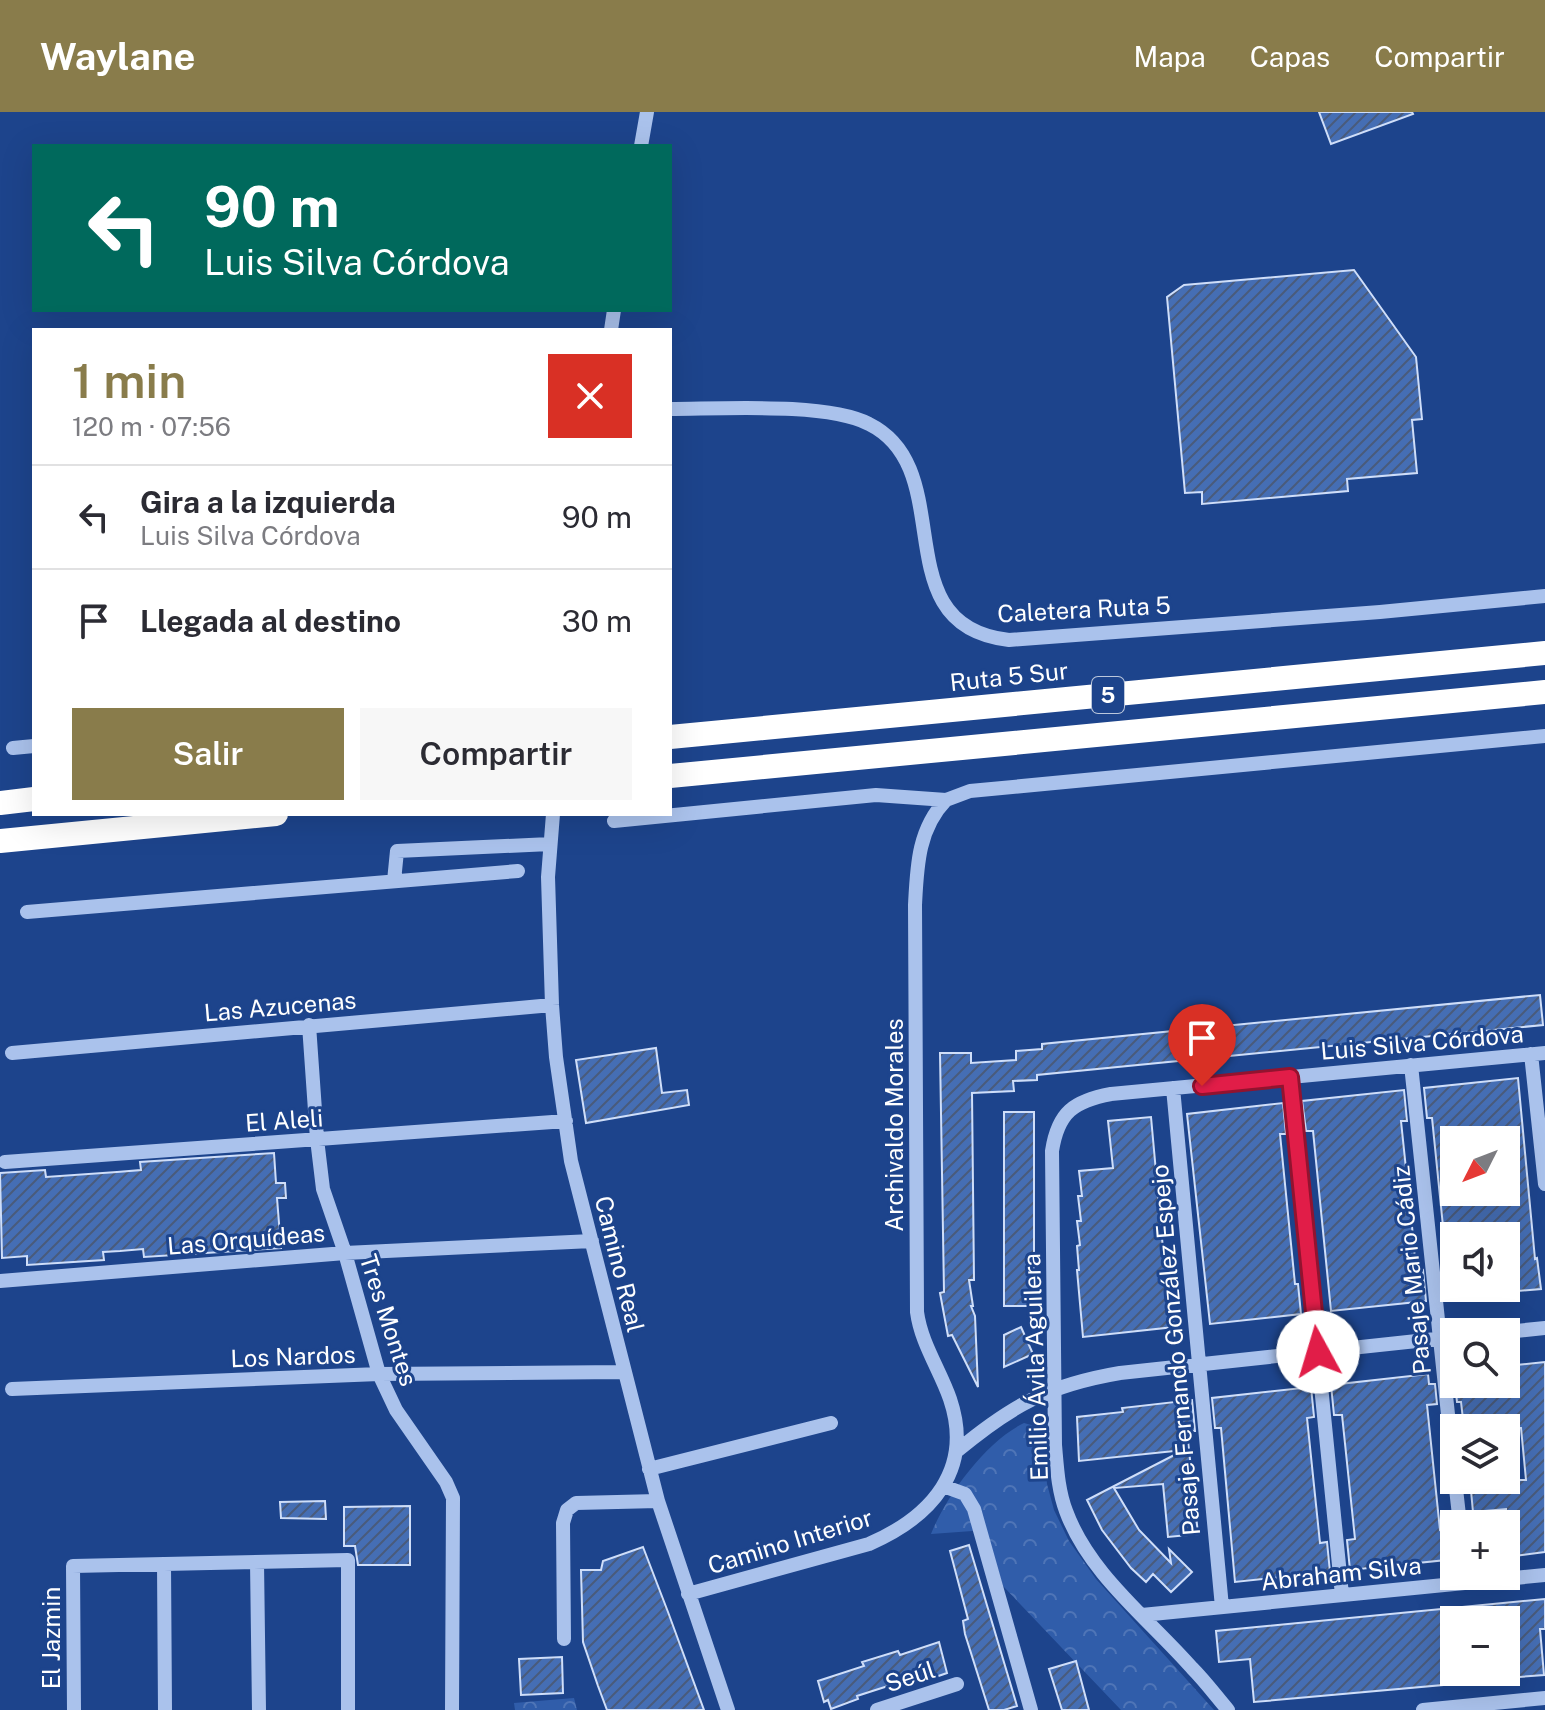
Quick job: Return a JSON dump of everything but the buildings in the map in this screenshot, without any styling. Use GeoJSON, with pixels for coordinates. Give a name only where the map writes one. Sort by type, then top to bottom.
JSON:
{"type":"FeatureCollection","features":[{"type":"Feature","properties":{"kind":"highway","name":"Ruta 5 Sur"},"geometry":{"type":"LineString","coordinates":[[672,737],[1545,653]]}},
{"type":"Feature","properties":{"kind":"highway","name":"5"},"geometry":{"type":"LineString","coordinates":[[672,776],[1545,692]]}},
{"type":"Feature","properties":{"kind":"highway"},"geometry":{"type":"LineString","coordinates":[[0,803],[32,799]]}},
{"type":"Feature","properties":{"kind":"highway"},"geometry":{"type":"LineString","coordinates":[[0,841],[256,816]]}},
{"type":"Feature","properties":{"kind":"street"},"geometry":{"type":"LineString","coordinates":[[641,144],[647,112]]}},
{"type":"Feature","properties":{"kind":"street","name":"Caletera Ruta 5"},"geometry":{"type":"LineString","coordinates":[[672,409],[806,411],[847,416],[882,431],[901,451],[914,476],[931,574],[941,600],[958,620],[982,635],[995,638],[1009,640],[1349,615],[1545,596]]}},
{"type":"Feature","properties":{"kind":"street"},"geometry":{"type":"LineString","coordinates":[[672,815],[876,795],[946,800],[970,791],[1545,736]]}},
{"type":"Feature","properties":{"kind":"street"},"geometry":{"type":"LineString","coordinates":[[13,748],[32,746]]}},
{"type":"Feature","properties":{"kind":"street","name":"Archivaldo Morales"},"geometry":{"type":"LineString","coordinates":[[946,800],[934,813],[919,850],[915,905],[917,1312],[922,1333],[951,1401],[957,1451]]}},
{"type":"Feature","properties":{"kind":"street","name":"Camino Real"},"geometry":{"type":"LineString","coordinates":[[553,816],[548,877],[552,1005],[571,1161],[658,1501],[728,1710]]}},
{"type":"Feature","properties":{"kind":"street"},"geometry":{"type":"LineString","coordinates":[[614,821],[664,816]]}},
{"type":"Feature","properties":{"kind":"street"},"geometry":{"type":"LineString","coordinates":[[394,881],[397,851],[550,844]]}},
{"type":"Feature","properties":{"kind":"street"},"geometry":{"type":"LineString","coordinates":[[27,912],[518,871]]}},
{"type":"Feature","properties":{"kind":"street","name":"Las Azucenas"},"geometry":{"type":"LineString","coordinates":[[12,1053],[552,1005]]}},
{"type":"Feature","properties":{"kind":"street","name":"Tres Montes"},"geometry":{"type":"LineString","coordinates":[[309,1025],[323,1189],[345,1253],[379,1374],[396,1410],[446,1482],[453,1498],[452,1710]]}},
{"type":"Feature","properties":{"kind":"street"},"geometry":{"type":"LineString","coordinates":[[1538,1053],[1545,1184]]}},
{"type":"Feature","properties":{"kind":"street","name":"Luis Silva Córdova"},"geometry":{"type":"LineString","coordinates":[[1067,1111],[1082,1101],[1097,1097],[1538,1053]]}},
{"type":"Feature","properties":{"kind":"street","name":"Pasaje Mario Cádiz"},"geometry":{"type":"LineString","coordinates":[[1411,1065],[1444,1318]]}},
{"type":"Feature","properties":{"kind":"street"},"geometry":{"type":"LineString","coordinates":[[1290,1077],[1342,1595]]}},
{"type":"Feature","properties":{"kind":"street","name":"Pasaje Fernando González Espejo"},"geometry":{"type":"LineString","coordinates":[[1173,1088],[1222,1607]]}},
{"type":"Feature","properties":{"kind":"street","name":"Emilio Ávila Aguilera"},"geometry":{"type":"LineString","coordinates":[[1067,1111],[1058,1126],[1052,1151],[1055,1445],[1059,1487],[1066,1512],[1095,1561],[1228,1710]]}},
{"type":"Feature","properties":{"kind":"street","name":"El Aleli"},"geometry":{"type":"LineString","coordinates":[[5,1162],[566,1121]]}},
{"type":"Feature","properties":{"kind":"street","name":"Las Orquídeas"},"geometry":{"type":"LineString","coordinates":[[0,1281],[345,1253],[592,1241]]}},
{"type":"Feature","properties":{"kind":"street"},"geometry":{"type":"LineString","coordinates":[[1520,1331],[1545,1328]]}},
{"type":"Feature","properties":{"kind":"street"},"geometry":{"type":"LineString","coordinates":[[957,1451],[999,1418],[1054,1388],[1083,1379],[1440,1339]]}},
{"type":"Feature","properties":{"kind":"street","name":"Los Nardos"},"geometry":{"type":"LineString","coordinates":[[12,1389],[379,1374],[624,1372]]}},
{"type":"Feature","properties":{"kind":"street"},"geometry":{"type":"LineString","coordinates":[[649,1469],[831,1423]]}},
{"type":"Feature","properties":{"kind":"street","name":"Camino Interior"},"geometry":{"type":"LineString","coordinates":[[688,1594],[869,1544],[898,1530],[920,1515],[943,1486],[957,1451]]}},
{"type":"Feature","properties":{"kind":"street"},"geometry":{"type":"LineString","coordinates":[[943,1486],[965,1494],[974,1509],[1031,1710]]}},
{"type":"Feature","properties":{"kind":"street"},"geometry":{"type":"LineString","coordinates":[[564,1639],[563,1523],[567,1510],[576,1503],[658,1501]]}},
{"type":"Feature","properties":{"kind":"street"},"geometry":{"type":"LineString","coordinates":[[165,1710],[164,1564],[348,1560],[348,1710]]}},
{"type":"Feature","properties":{"kind":"street"},"geometry":{"type":"LineString","coordinates":[[257,1562],[259,1710]]}},
{"type":"Feature","properties":{"kind":"street","name":"El Jazmin"},"geometry":{"type":"LineString","coordinates":[[74,1710],[73,1566],[164,1564]]}},
{"type":"Feature","properties":{"kind":"street","name":"Abraham Silva"},"geometry":{"type":"LineString","coordinates":[[1520,1576],[1545,1575]]}},
{"type":"Feature","properties":{"kind":"street","name":"Abraham Silva"},"geometry":{"type":"LineString","coordinates":[[1142,1615],[1440,1582]]}},
{"type":"Feature","properties":{"kind":"street","name":"Seúl"},"geometry":{"type":"LineString","coordinates":[[877,1710],[906,1706],[957,1684]]}},
{"type":"Feature","properties":{"kind":"street"},"geometry":{"type":"LineString","coordinates":[[1423,1710],[1495,1706],[1545,1698]]}},
{"type":"Feature","properties":{"kind":"green space"},"geometry":{"type":"Polygon","coordinates":[[[1024,1423],[1038,1427],[1043,1435],[1047,1484],[1054,1510],[1069,1541],[1096,1579],[1214,1710],[1121,1710],[1003,1586],[986,1530],[931,1534],[969,1471],[996,1443],[1024,1423]]]}},
{"type":"Feature","properties":{"kind":"green space"},"geometry":{"type":"Polygon","coordinates":[[[574,1698],[577,1710],[515,1710],[514,1703],[574,1698]]]}},
{"type":"Feature","properties":{"kind":"route"},"geometry":{"type":"LineString","coordinates":[[1202,1086],[1290,1077],[1318,1352]]}}]}
